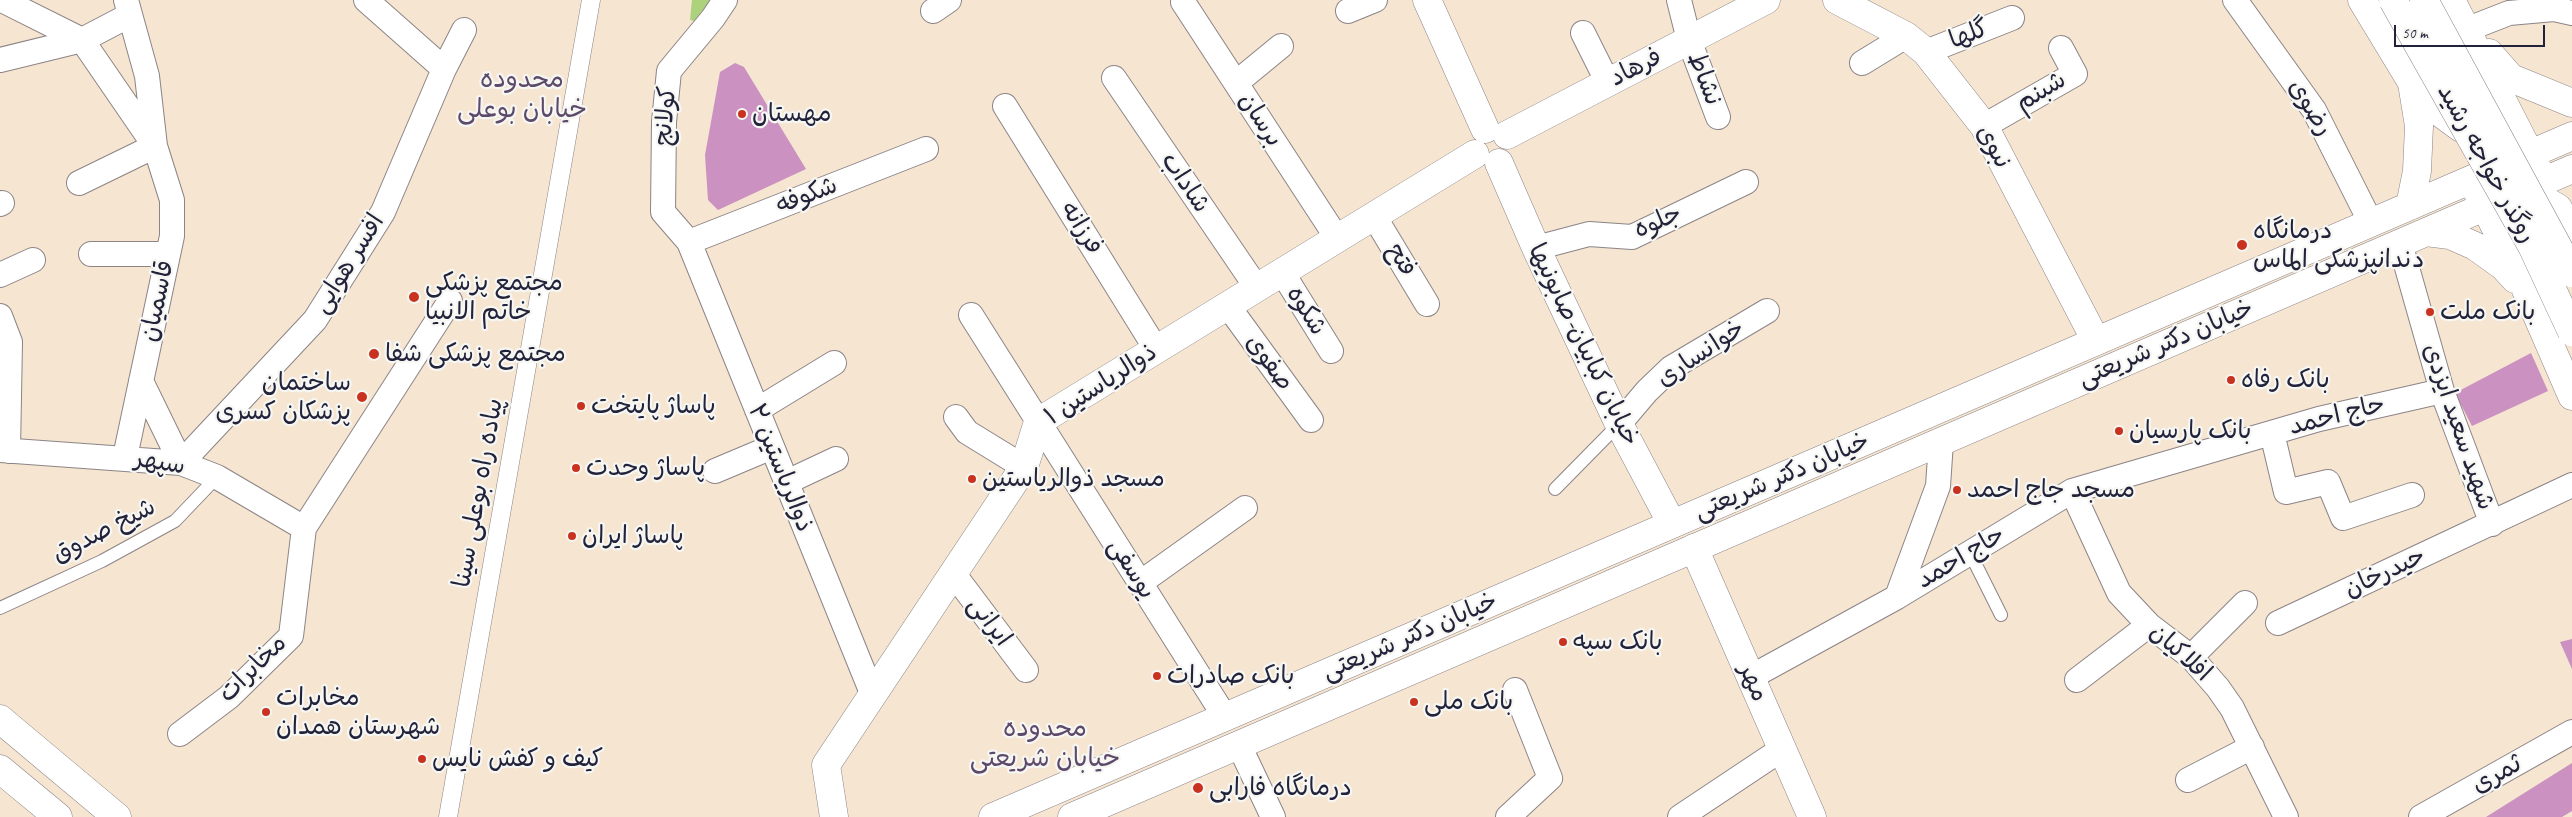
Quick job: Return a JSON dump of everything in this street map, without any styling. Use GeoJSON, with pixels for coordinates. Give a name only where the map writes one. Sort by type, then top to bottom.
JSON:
{"type":"FeatureCollection","features":[{"type":"Feature","properties":{"kind":"main road"},"geometry":{"type":"LineString","coordinates":[[1427,0],[1496,132],[1474,140],[1487,158]]}},
{"type":"Feature","properties":{"kind":"main road","name":"فرهاد"},"geometry":{"type":"LineString","coordinates":[[1496,132],[1608,82],[1766,0]]}},
{"type":"Feature","properties":{"kind":"main road","name":"نبوی"},"geometry":{"type":"LineString","coordinates":[[1837,0],[1916,44],[1984,126],[2096,341]]}},
{"type":"Feature","properties":{"kind":"main road"},"geometry":{"type":"LineString","coordinates":[[2362,0],[2411,82],[2435,109],[2460,128],[2482,122],[2487,118],[2490,101],[2487,82],[2468,29]]}},
{"type":"Feature","properties":{"kind":"main road","name":"روگذر خواجه رشید"},"geometry":{"type":"LineString","coordinates":[[2393,0],[2532,246],[2572,332]]}},
{"type":"Feature","properties":{"kind":"main road","name":"روگذر خواجه رشید"},"geometry":{"type":"LineString","coordinates":[[2424,0],[2572,273]]}},
{"type":"Feature","properties":{"kind":"main road"},"geometry":{"type":"LineString","coordinates":[[2451,0],[2468,29],[2544,181]]}},
{"type":"Feature","properties":{"kind":"main road"},"geometry":{"type":"LineString","coordinates":[[2468,29],[2511,78],[2572,103]]}},
{"type":"Feature","properties":{"kind":"main road"},"geometry":{"type":"LineString","coordinates":[[2410,206],[2417,171],[2419,126],[2411,82]]}},
{"type":"Feature","properties":{"kind":"main road","name":"خیابان دکتر شریعتی"},"geometry":{"type":"LineString","coordinates":[[993,817],[2572,136]]}},
{"type":"Feature","properties":{"kind":"main road","name":"ذوالریاستین ۱"},"geometry":{"type":"LineString","coordinates":[[834,817],[826,765],[872,693],[1024,467],[1038,422],[1374,216],[1487,158]]}},
{"type":"Feature","properties":{"kind":"main road","name":"خیابان کبابیان-صابونیها"},"geometry":{"type":"LineString","coordinates":[[1487,158],[1536,248],[1619,424],[1672,524]]}},
{"type":"Feature","properties":{"kind":"main road","name":"خیابان دکتر شریعتی"},"geometry":{"type":"LineString","coordinates":[[1072,817],[2572,169]]}},
{"type":"Feature","properties":{"kind":"main road"},"geometry":{"type":"LineString","coordinates":[[2471,180],[2523,284],[2572,396]]}},
{"type":"Feature","properties":{"kind":"main road"},"geometry":{"type":"LineString","coordinates":[[2523,284],[2506,224],[2519,206],[2544,200],[2558,208],[2572,235]]}},
{"type":"Feature","properties":{"kind":"main road"},"geometry":{"type":"LineString","coordinates":[[2426,232],[2450,235],[2475,246],[2503,266],[2523,284]]}},
{"type":"Feature","properties":{"kind":"main road","name":"مهر"},"geometry":{"type":"LineString","coordinates":[[1694,548],[1812,817]]}},
{"type":"Feature","properties":{"kind":"main road"},"geometry":{"type":"LineString","coordinates":[[0,719],[117,817]]}},
{"type":"Feature","properties":{"kind":"main road"},"geometry":{"type":"LineString","coordinates":[[0,769],[58,817]]}},
{"type":"Feature","properties":{"kind":"street"},"geometry":{"type":"LineString","coordinates":[[2,0],[82,40],[155,146]]}},
{"type":"Feature","properties":{"kind":"street"},"geometry":{"type":"LineString","coordinates":[[366,0],[444,69]]}},
{"type":"Feature","properties":{"kind":"street","name":"پیاده راه بوعلی سینا"},"geometry":{"type":"LineString","coordinates":[[448,817],[591,0]]}},
{"type":"Feature","properties":{"kind":"street","name":"کولانج"},"geometry":{"type":"LineString","coordinates":[[689,242],[663,212],[661,182],[669,71],[714,18],[725,0]]}},
{"type":"Feature","properties":{"kind":"street"},"geometry":{"type":"LineString","coordinates":[[1348,11],[1375,0]]}},
{"type":"Feature","properties":{"kind":"street","name":"نشاط"},"geometry":{"type":"LineString","coordinates":[[1679,0],[1689,40],[1718,117]]}},
{"type":"Feature","properties":{"kind":"street","name":"رضوی"},"geometry":{"type":"LineString","coordinates":[[2236,0],[2314,110],[2371,223]]}},
{"type":"Feature","properties":{"kind":"street","name":"برسان"},"geometry":{"type":"LineString","coordinates":[[1183,2],[1337,238]]}},
{"type":"Feature","properties":{"kind":"street"},"geometry":{"type":"LineString","coordinates":[[2468,29],[2507,6],[2554,9],[2572,13]]}},
{"type":"Feature","properties":{"kind":"street"},"geometry":{"type":"LineString","coordinates":[[0,60],[82,40],[128,7],[147,76],[155,146]]}},
{"type":"Feature","properties":{"kind":"street","name":"گلها"},"geometry":{"type":"LineString","coordinates":[[1862,63],[1916,44],[2012,18]]}},
{"type":"Feature","properties":{"kind":"street","name":"افسر هوایی"},"geometry":{"type":"LineString","coordinates":[[181,463],[315,320],[383,212],[444,69],[464,30]]}},
{"type":"Feature","properties":{"kind":"street"},"geometry":{"type":"LineString","coordinates":[[1583,33],[1608,82]]}},
{"type":"Feature","properties":{"kind":"street"},"geometry":{"type":"LineString","coordinates":[[1236,83],[1281,46]]}},
{"type":"Feature","properties":{"kind":"street","name":"شبنم"},"geometry":{"type":"LineString","coordinates":[[1984,126],[2075,74],[2061,48]]}},
{"type":"Feature","properties":{"kind":"street","name":"شاداب"},"geometry":{"type":"LineString","coordinates":[[1114,78],[1257,288]]}},
{"type":"Feature","properties":{"kind":"street","name":"فرزانه"},"geometry":{"type":"LineString","coordinates":[[1005,106],[1156,349]]}},
{"type":"Feature","properties":{"kind":"street"},"geometry":{"type":"LineString","coordinates":[[79,183],[155,146]]}},
{"type":"Feature","properties":{"kind":"street","name":"قاسمیان"},"geometry":{"type":"LineString","coordinates":[[125,457],[172,236],[172,200],[155,146]]}},
{"type":"Feature","properties":{"kind":"street","name":"شکوفه"},"geometry":{"type":"LineString","coordinates":[[689,242],[926,149]]}},
{"type":"Feature","properties":{"kind":"street","name":"جلوه"},"geometry":{"type":"LineString","coordinates":[[1536,248],[1589,234],[1632,237],[1746,182]]}},
{"type":"Feature","properties":{"kind":"street","name":"فتح"},"geometry":{"type":"LineString","coordinates":[[1374,216],[1428,304]]}},
{"type":"Feature","properties":{"kind":"street","name":"ذوالریاستین ۲"},"geometry":{"type":"LineString","coordinates":[[689,242],[872,693]]}},
{"type":"Feature","properties":{"kind":"street","name":"شهید سعید ایزدی"},"geometry":{"type":"LineString","coordinates":[[2400,243],[2442,391],[2492,524],[2572,484]]}},
{"type":"Feature","properties":{"kind":"street"},"geometry":{"type":"LineString","coordinates":[[91,254],[168,254]]}},
{"type":"Feature","properties":{"kind":"street"},"geometry":{"type":"LineString","coordinates":[[0,274],[33,260]]}},
{"type":"Feature","properties":{"kind":"street","name":"شکوه"},"geometry":{"type":"LineString","coordinates":[[1282,272],[1331,351]]}},
{"type":"Feature","properties":{"kind":"street"},"geometry":{"type":"LineString","coordinates":[[304,528],[450,302]]}},
{"type":"Feature","properties":{"kind":"street","name":"صفوی"},"geometry":{"type":"LineString","coordinates":[[1228,306],[1311,420]]}},
{"type":"Feature","properties":{"kind":"street","name":"خوانساری"},"geometry":{"type":"LineString","coordinates":[[1619,424],[1647,390],[1671,368],[1767,311]]}},
{"type":"Feature","properties":{"kind":"street","name":"یوسفی"},"geometry":{"type":"LineString","coordinates":[[971,315],[1224,717]]}},
{"type":"Feature","properties":{"kind":"street"},"geometry":{"type":"LineString","coordinates":[[0,316],[10,342],[4,450]]}},
{"type":"Feature","properties":{"kind":"street"},"geometry":{"type":"LineString","coordinates":[[757,410],[834,363]]}},
{"type":"Feature","properties":{"kind":"street"},"geometry":{"type":"LineString","coordinates":[[141,381],[181,463]]}},
{"type":"Feature","properties":{"kind":"street","name":"حاج احمد"},"geometry":{"type":"LineString","coordinates":[[1750,677],[1897,597],[2072,491],[2319,419],[2442,391]]}},
{"type":"Feature","properties":{"kind":"street"},"geometry":{"type":"LineString","coordinates":[[956,417],[968,432],[1024,467]]}},
{"type":"Feature","properties":{"kind":"street"},"geometry":{"type":"LineString","coordinates":[[2272,433],[2286,492],[2328,482],[2343,518],[2412,495]]}},
{"type":"Feature","properties":{"kind":"street"},"geometry":{"type":"LineString","coordinates":[[1897,597],[1938,486],[1941,442]]}},
{"type":"Feature","properties":{"kind":"street"},"geometry":{"type":"LineString","coordinates":[[715,471],[772,447]]}},
{"type":"Feature","properties":{"kind":"street","name":"سپهر"},"geometry":{"type":"LineString","coordinates":[[4,450],[125,457],[181,463],[217,477],[304,528]]}},
{"type":"Feature","properties":{"kind":"street"},"geometry":{"type":"LineString","coordinates":[[786,482],[836,459]]}},
{"type":"Feature","properties":{"kind":"street","name":"افلاکیان"},"geometry":{"type":"LineString","coordinates":[[2072,491],[2119,593],[2149,625],[2191,657],[2218,688],[2252,747],[2286,817]]}},
{"type":"Feature","properties":{"kind":"street"},"geometry":{"type":"LineString","coordinates":[[1140,583],[1245,508]]}},
{"type":"Feature","properties":{"kind":"street","name":"حیدرخان"},"geometry":{"type":"LineString","coordinates":[[2278,623],[2492,524]]}},
{"type":"Feature","properties":{"kind":"street","name":"مخابرات"},"geometry":{"type":"LineString","coordinates":[[180,734],[229,697],[290,636],[304,528]]}},
{"type":"Feature","properties":{"kind":"street","name":"ایرانی"},"geometry":{"type":"LineString","coordinates":[[953,573],[1026,670]]}},
{"type":"Feature","properties":{"kind":"street"},"geometry":{"type":"LineString","coordinates":[[2191,657],[2245,603]]}},
{"type":"Feature","properties":{"kind":"street"},"geometry":{"type":"LineString","coordinates":[[2077,680],[2149,625]]}},
{"type":"Feature","properties":{"kind":"street"},"geometry":{"type":"LineString","coordinates":[[1508,817],[1550,778],[1515,690]]}},
{"type":"Feature","properties":{"kind":"street","name":"ثمری"},"geometry":{"type":"LineString","coordinates":[[2420,817],[2572,732]]}},
{"type":"Feature","properties":{"kind":"street"},"geometry":{"type":"LineString","coordinates":[[1239,745],[1273,817]]}},
{"type":"Feature","properties":{"kind":"street"},"geometry":{"type":"LineString","coordinates":[[2188,780],[2252,747]]}},
{"type":"Feature","properties":{"kind":"street"},"geometry":{"type":"LineString","coordinates":[[1680,817],[1782,749]]}},
{"type":"Feature","properties":{"kind":"lane"},"geometry":{"type":"LineString","coordinates":[[1555,489],[1619,424]]}},
{"type":"Feature","properties":{"kind":"lane","name":"شیخ صدوق"},"geometry":{"type":"LineString","coordinates":[[0,608],[102,561],[175,521],[217,477]]}},
{"type":"Feature","properties":{"kind":"lane"},"geometry":{"type":"LineString","coordinates":[[1970,553],[2001,615]]}},
{"type":"Feature","properties":{"kind":"green space"},"geometry":{"type":"Polygon","coordinates":[[[692,0],[711,0],[694,21],[690,20],[692,0]]]}},
{"type":"Feature","properties":{"kind":"building","name":"مهستان"},"geometry":{"type":"Polygon","coordinates":[[[735,63],[744,67],[806,169],[718,210],[708,200],[705,155],[720,72],[735,63]]]}},
{"type":"Feature","properties":{"kind":"building"},"geometry":{"type":"Polygon","coordinates":[[[2531,353],[2548,391],[2472,426],[2455,393],[2531,353]]]}},
{"type":"Feature","properties":{"kind":"building"},"geometry":{"type":"Polygon","coordinates":[[[2572,639],[2572,669],[2560,642],[2572,639]]]}},
{"type":"Feature","properties":{"kind":"building"},"geometry":{"type":"Polygon","coordinates":[[[2572,763],[2572,811],[2562,817],[2486,817],[2572,763]]]}},
{"type":"Feature","properties":{"kind":"place","name":"مهستان"},"geometry":{"type":"Point","coordinates":[742,114]}},
{"type":"Feature","properties":{"kind":"place","name":"درمانگاه دندانپزشکی الماس"},"geometry":{"type":"Point","coordinates":[2242,245]}},
{"type":"Feature","properties":{"kind":"place","name":"مجتمع پزشکی خاتم الانبیا"},"geometry":{"type":"Point","coordinates":[414,297]}},
{"type":"Feature","properties":{"kind":"place","name":"بانک ملت"},"geometry":{"type":"Point","coordinates":[2430,312]}},
{"type":"Feature","properties":{"kind":"place","name":"مجتمع پزشکی شفا"},"geometry":{"type":"Point","coordinates":[374,354]}},
{"type":"Feature","properties":{"kind":"place","name":"بانک رفاه"},"geometry":{"type":"Point","coordinates":[2231,380]}},
{"type":"Feature","properties":{"kind":"place","name":"ساختمان پزشکان کسری"},"geometry":{"type":"Point","coordinates":[362,397]}},
{"type":"Feature","properties":{"kind":"place","name":"پاساژ پایتخت"},"geometry":{"type":"Point","coordinates":[581,406]}},
{"type":"Feature","properties":{"kind":"place","name":"بانک پارسیان"},"geometry":{"type":"Point","coordinates":[2119,431]}},
{"type":"Feature","properties":{"kind":"place","name":"پاساژ وحدت"},"geometry":{"type":"Point","coordinates":[576,468]}},
{"type":"Feature","properties":{"kind":"place","name":"مسجد ذوالریاستین"},"geometry":{"type":"Point","coordinates":[972,479]}},
{"type":"Feature","properties":{"kind":"place","name":"مسجد جاج احمد"},"geometry":{"type":"Point","coordinates":[1957,490]}},
{"type":"Feature","properties":{"kind":"place","name":"پاساژ ایران"},"geometry":{"type":"Point","coordinates":[572,536]}},
{"type":"Feature","properties":{"kind":"place","name":"بانک سپه"},"geometry":{"type":"Point","coordinates":[1563,642]}},
{"type":"Feature","properties":{"kind":"place","name":"بانک صادرات"},"geometry":{"type":"Point","coordinates":[1157,676]}},
{"type":"Feature","properties":{"kind":"place","name":"بانک ملی"},"geometry":{"type":"Point","coordinates":[1414,702]}},
{"type":"Feature","properties":{"kind":"place","name":"مخابرات شهرستان همدان"},"geometry":{"type":"Point","coordinates":[266,712]}},
{"type":"Feature","properties":{"kind":"place","name":"کیف و کفش نایس"},"geometry":{"type":"Point","coordinates":[422,759]}},
{"type":"Feature","properties":{"kind":"place","name":"درمانگاه فارابی"},"geometry":{"type":"Point","coordinates":[1198,788]}},
{"type":"Feature","properties":{"kind":"district","name":"محدوده خیابان بوعلی"},"geometry":{"type":"Point","coordinates":[522,95]}},
{"type":"Feature","properties":{"kind":"district","name":"محدوده خیابان شریعتی"},"geometry":{"type":"Point","coordinates":[1045,744]}}]}
